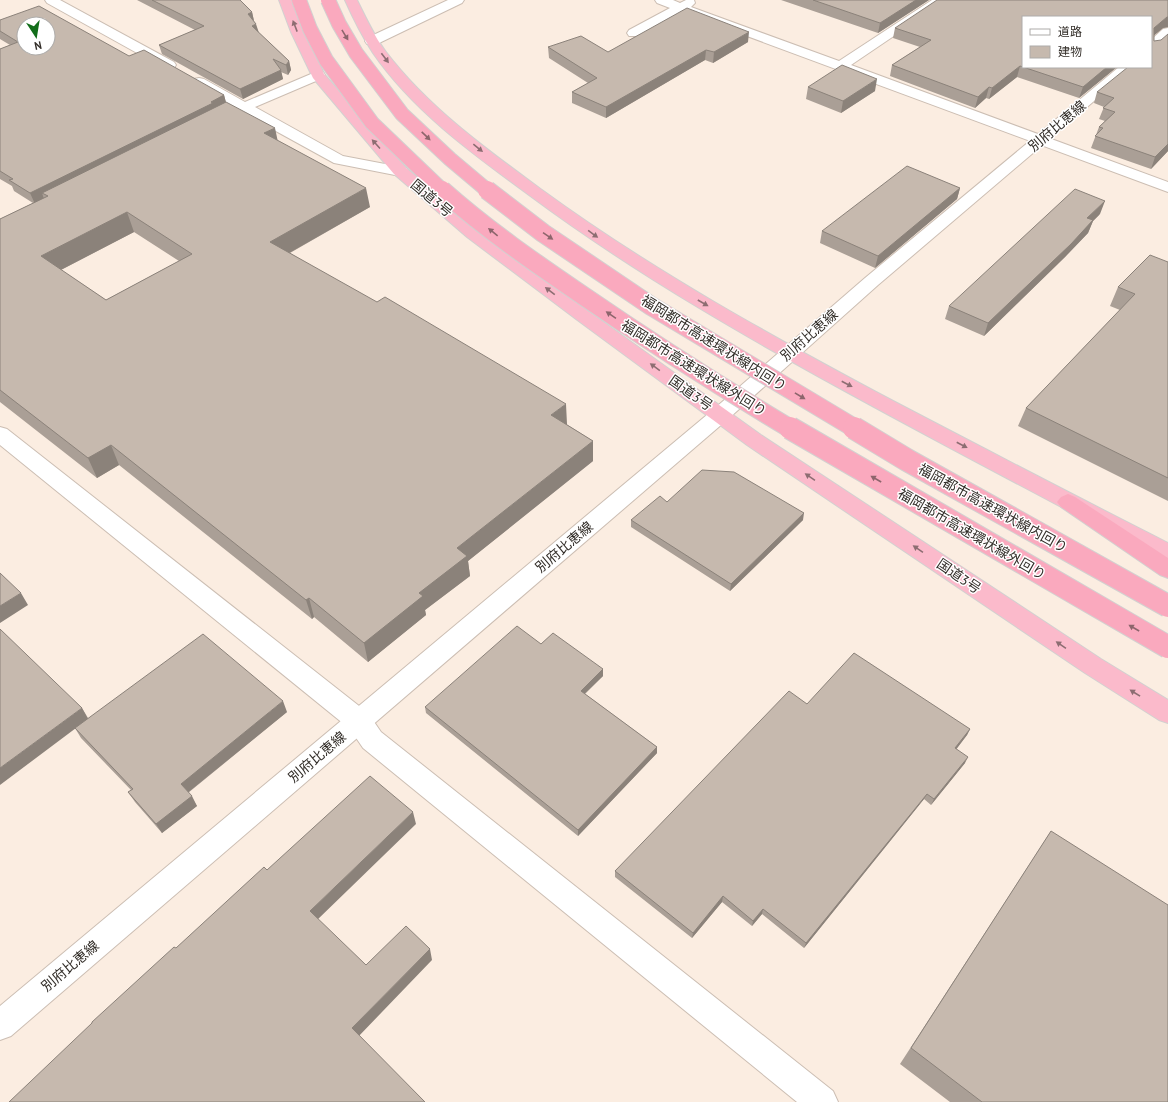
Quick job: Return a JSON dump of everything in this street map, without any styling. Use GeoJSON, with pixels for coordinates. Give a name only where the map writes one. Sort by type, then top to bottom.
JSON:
{"type":"FeatureCollection","features":[{"type":"Feature","properties":{"kind":"highway","name":"国道3号"},"geometry":{"type":"LineString","coordinates":[[285,0],[318,75],[356,121],[400,171],[485,242],[582,315],[721,414],[754,440],[1093,666],[1168,713]]}},
{"type":"Feature","properties":{"kind":"highway","name":"福岡都市高速環状線外回り"},"geometry":{"type":"LineString","coordinates":[[299,0],[310,29],[326,60],[372,123],[460,206],[507,244],[621,322],[737,397],[1168,647]]}},
{"type":"Feature","properties":{"kind":"highway","name":"福岡都市高速環状線内回り"},"geometry":{"type":"LineString","coordinates":[[328,0],[339,24],[356,54],[402,114],[450,159],[493,195],[543,233],[651,306],[894,452],[1168,606]]}},
{"type":"Feature","properties":{"kind":"highway"},"geometry":{"type":"LineString","coordinates":[[352,0],[357,16],[372,41],[403,82],[426,105],[478,149],[540,196],[601,239],[664,280],[788,353],[1068,502],[1168,553]]}},
{"type":"Feature","properties":{"kind":"highway"},"geometry":{"type":"LineString","coordinates":[[1068,502],[1168,569]]}},
{"type":"Feature","properties":{"kind":"street"},"geometry":{"type":"LineString","coordinates":[[51,0],[339,160],[400,171]]}},
{"type":"Feature","properties":{"kind":"street"},"geometry":{"type":"LineString","coordinates":[[372,41],[458,0]]}},
{"type":"Feature","properties":{"kind":"street"},"geometry":{"type":"LineString","coordinates":[[661,0],[1168,186]]}},
{"type":"Feature","properties":{"kind":"street"},"geometry":{"type":"LineString","coordinates":[[634,33],[696,0]]}},
{"type":"Feature","properties":{"kind":"street"},"geometry":{"type":"LineString","coordinates":[[841,66],[941,0]]}},
{"type":"Feature","properties":{"kind":"street"},"geometry":{"type":"LineString","coordinates":[[1152,46],[1168,32]]}},
{"type":"Feature","properties":{"kind":"street","name":"別府比恵線"},"geometry":{"type":"LineString","coordinates":[[0,1025],[721,414],[788,353],[926,235],[1126,68]]}},
{"type":"Feature","properties":{"kind":"street"},"geometry":{"type":"LineString","coordinates":[[223,118],[243,107],[318,75]]}},
{"type":"Feature","properties":{"kind":"street"},"geometry":{"type":"LineString","coordinates":[[0,434],[359,721],[372,740],[822,1102]]}},
{"type":"Feature","properties":{"kind":"building"},"geometry":{"type":"Polygon","coordinates":[[[152,0],[240,0],[252,12],[248,14],[256,24],[252,26],[289,61],[286,65],[273,59],[281,70],[240,89],[159,45],[204,26],[152,0]]]}},
{"type":"Feature","properties":{"kind":"building"},"geometry":{"type":"Polygon","coordinates":[[[813,0],[916,0],[880,23],[813,0]]]}},
{"type":"Feature","properties":{"kind":"building"},"geometry":{"type":"Polygon","coordinates":[[[937,0],[1168,0],[1168,17],[1154,28],[1154,41],[1161,40],[1168,34],[1168,144],[1155,157],[1095,136],[1103,128],[1099,127],[1115,112],[1103,108],[1114,98],[1097,92],[1127,68],[1152,68],[1152,16],[1022,16],[1022,67],[1020,66],[992,88],[989,87],[978,97],[892,65],[931,40],[895,28],[937,0]]]}},
{"type":"Feature","properties":{"kind":"building"},"geometry":{"type":"Polygon","coordinates":[[[39,6],[129,56],[144,50],[224,95],[211,102],[213,103],[30,193],[9,180],[13,179],[0,171],[0,49],[16,43],[16,56],[56,56],[56,16],[16,16],[16,41],[0,31],[0,20],[39,6]]]}},
{"type":"Feature","properties":{"kind":"building"},"geometry":{"type":"Polygon","coordinates":[[[687,8],[749,32],[714,52],[706,50],[606,107],[572,92],[597,78],[548,47],[581,36],[608,52],[687,8]]]}},
{"type":"Feature","properties":{"kind":"building"},"geometry":{"type":"Polygon","coordinates":[[[842,65],[877,79],[843,101],[808,87],[842,65]]]}},
{"type":"Feature","properties":{"kind":"building"},"geometry":{"type":"Polygon","coordinates":[[[1026,68],[1106,68],[1083,87],[1026,68]]]}},
{"type":"Feature","properties":{"kind":"building"},"geometry":{"type":"Polygon","coordinates":[[[226,102],[275,128],[264,133],[366,188],[270,242],[377,302],[385,297],[566,404],[551,415],[593,441],[457,548],[467,556],[419,593],[423,596],[364,643],[309,598],[306,600],[111,445],[88,458],[0,390],[0,219],[48,196],[42,193],[226,102]],[[127,212],[41,256],[106,300],[192,254],[127,212]]]}},
{"type":"Feature","properties":{"kind":"building"},"geometry":{"type":"Polygon","coordinates":[[[907,166],[960,188],[878,256],[822,231],[907,166]]]}},
{"type":"Feature","properties":{"kind":"building"},"geometry":{"type":"Polygon","coordinates":[[[1075,189],[1105,201],[1087,218],[1093,220],[1071,244],[988,323],[949,306],[1075,189]]]}},
{"type":"Feature","properties":{"kind":"building"},"geometry":{"type":"Polygon","coordinates":[[[1150,255],[1168,262],[1168,478],[1026,408],[1135,294],[1118,287],[1150,255]]]}},
{"type":"Feature","properties":{"kind":"building"},"geometry":{"type":"Polygon","coordinates":[[[702,470],[734,472],[804,513],[731,584],[631,520],[660,496],[667,502],[702,470]]]}},
{"type":"Feature","properties":{"kind":"building"},"geometry":{"type":"Polygon","coordinates":[[[0,573],[21,593],[0,606],[0,573]]]}},
{"type":"Feature","properties":{"kind":"building"},"geometry":{"type":"Polygon","coordinates":[[[517,626],[541,644],[553,633],[603,669],[581,691],[657,747],[578,830],[425,707],[517,626]]]}},
{"type":"Feature","properties":{"kind":"building"},"geometry":{"type":"Polygon","coordinates":[[[0,629],[82,708],[0,768],[0,629]]]}},
{"type":"Feature","properties":{"kind":"building"},"geometry":{"type":"Polygon","coordinates":[[[203,634],[283,701],[181,784],[192,796],[156,824],[128,792],[133,789],[75,728],[203,634]]]}},
{"type":"Feature","properties":{"kind":"building"},"geometry":{"type":"Polygon","coordinates":[[[854,653],[970,729],[955,748],[968,757],[934,799],[927,794],[806,943],[763,909],[753,921],[723,896],[693,933],[615,871],[789,691],[807,704],[854,653]]]}},
{"type":"Feature","properties":{"kind":"building"},"geometry":{"type":"Polygon","coordinates":[[[370,776],[413,812],[310,911],[366,965],[406,926],[430,949],[352,1028],[425,1102],[9,1102],[92,1022],[174,947],[176,948],[264,867],[267,870],[370,776]]]}},
{"type":"Feature","properties":{"kind":"building"},"geometry":{"type":"Polygon","coordinates":[[[1051,831],[1168,905],[1168,1102],[982,1102],[911,1048],[1051,831]]]}}]}
